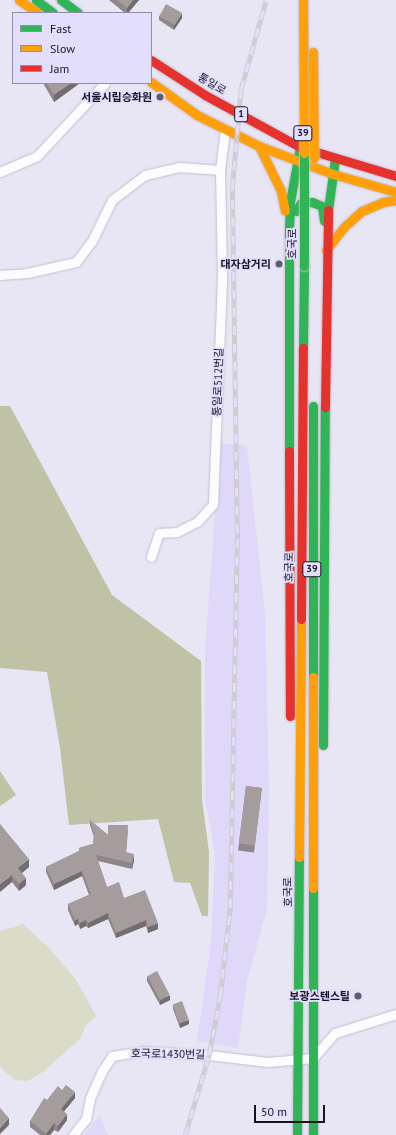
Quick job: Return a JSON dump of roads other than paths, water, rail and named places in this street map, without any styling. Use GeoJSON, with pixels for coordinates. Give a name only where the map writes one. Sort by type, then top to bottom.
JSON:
{"type":"FeatureCollection","features":[{"type":"Feature","properties":{"kind":"main road"},"geometry":{"type":"LineString","coordinates":[[19,0],[37,12]]}},
{"type":"Feature","properties":{"kind":"main road"},"geometry":{"type":"LineString","coordinates":[[36,0],[52,12]]}},
{"type":"Feature","properties":{"kind":"main road"},"geometry":{"type":"LineString","coordinates":[[61,0],[77,12]]}},
{"type":"Feature","properties":{"kind":"main road"},"geometry":{"type":"LineString","coordinates":[[71,0],[77,12]]}},
{"type":"Feature","properties":{"kind":"main road","name":"호국로"},"geometry":{"type":"LineString","coordinates":[[297,1135],[304,266],[303,0]]}},
{"type":"Feature","properties":{"kind":"main road","name":"호국로"},"geometry":{"type":"LineString","coordinates":[[313,31],[314,320]]}},
{"type":"Feature","properties":{"kind":"main road","name":"통일로"},"geometry":{"type":"LineString","coordinates":[[152,61],[205,95],[300,147],[335,159],[396,176]]}},
{"type":"Feature","properties":{"kind":"main road","name":"1"},"geometry":{"type":"LineString","coordinates":[[152,83],[197,115],[260,146],[332,174],[396,192]]}},
{"type":"Feature","properties":{"kind":"main road"},"geometry":{"type":"LineString","coordinates":[[260,146],[281,191],[289,230]]}},
{"type":"Feature","properties":{"kind":"main road"},"geometry":{"type":"LineString","coordinates":[[299,870],[290,732],[289,230],[290,202],[300,147]]}},
{"type":"Feature","properties":{"kind":"main road"},"geometry":{"type":"LineString","coordinates":[[315,873],[324,742],[326,250],[332,174],[335,159]]}},
{"type":"Feature","properties":{"kind":"main road"},"geometry":{"type":"LineString","coordinates":[[326,250],[344,227],[362,211],[383,202],[396,200]]}},
{"type":"Feature","properties":{"kind":"main road"},"geometry":{"type":"LineString","coordinates":[[289,230],[300,203],[312,202],[322,206],[326,250]]}},
{"type":"Feature","properties":{"kind":"main road","name":"호국로"},"geometry":{"type":"LineString","coordinates":[[313,399],[315,873],[313,1135]]}},
{"type":"Feature","properties":{"kind":"street"},"geometry":{"type":"LineString","coordinates":[[0,172],[36,156],[104,84]]}},
{"type":"Feature","properties":{"kind":"street","name":"통일로512번길"},"geometry":{"type":"LineString","coordinates":[[151,557],[159,533],[177,532],[197,522],[213,504],[222,275],[220,170],[225,130]]}},
{"type":"Feature","properties":{"kind":"street"},"geometry":{"type":"LineString","coordinates":[[0,275],[27,273],[76,262],[92,241],[112,200],[145,175],[179,167],[220,170]]}},
{"type":"Feature","properties":{"kind":"street"},"geometry":{"type":"LineString","coordinates":[[313,1058],[335,1033],[396,1014]]}},
{"type":"Feature","properties":{"kind":"street","name":"호국로1430번길"},"geometry":{"type":"LineString","coordinates":[[73,1135],[86,1119],[90,1098],[102,1071],[112,1056],[143,1051],[209,1055],[268,1062],[313,1058]]}},
{"type":"Feature","properties":{"kind":"railway"},"geometry":{"type":"LineString","coordinates":[[185,1135],[209,1055],[220,996],[230,908],[237,533],[232,188],[241,89],[266,0]]}},
{"type":"Feature","properties":{"kind":"place","name":"서울시립승화원"},"geometry":{"type":"Point","coordinates":[160,97]}},
{"type":"Feature","properties":{"kind":"place","name":"대자삼거리"},"geometry":{"type":"Point","coordinates":[279,264]}},
{"type":"Feature","properties":{"kind":"place","name":"보광스텐스틸"},"geometry":{"type":"Point","coordinates":[358,996]}}]}
